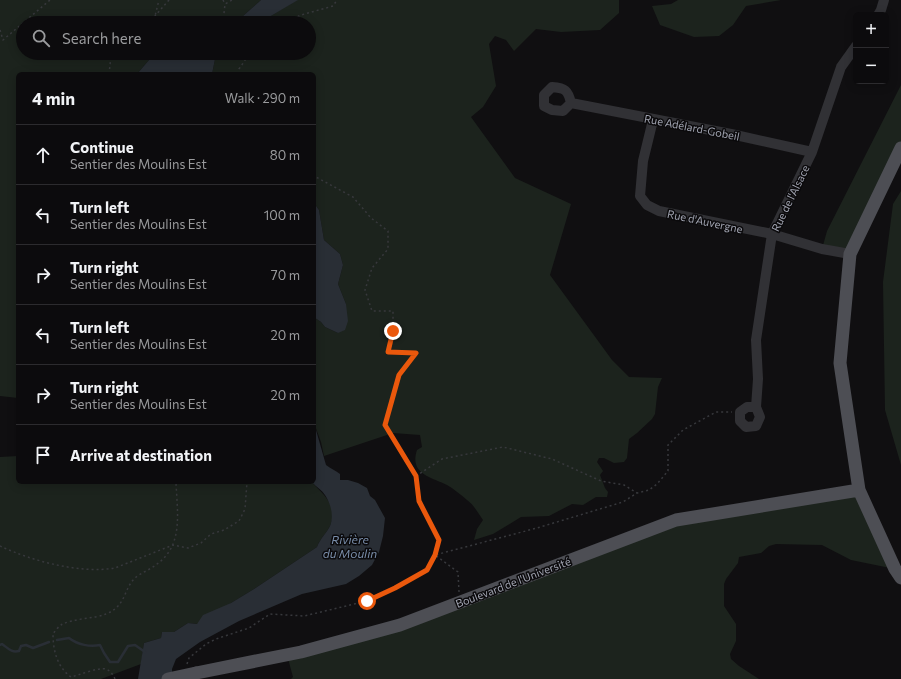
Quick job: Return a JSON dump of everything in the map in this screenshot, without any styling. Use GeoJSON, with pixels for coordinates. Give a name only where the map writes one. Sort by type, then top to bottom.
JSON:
{"type":"FeatureCollection","features":[{"type":"Feature","properties":{"kind":"main road"},"geometry":{"type":"LineString","coordinates":[[901,148],[850,254],[840,363],[859,490],[895,569],[901,578]]}},
{"type":"Feature","properties":{"kind":"main road","name":"Boulevard de l'Université"},"geometry":{"type":"LineString","coordinates":[[168,679],[301,652],[400,625],[676,520],[859,490]]}},
{"type":"Feature","properties":{"kind":"street"},"geometry":{"type":"LineString","coordinates":[[880,12],[884,0]]}},
{"type":"Feature","properties":{"kind":"street","name":"Rue de l'Alsace"},"geometry":{"type":"LineString","coordinates":[[740,412],[740,421],[746,427],[756,426],[760,417],[756,407],[758,379],[756,340],[772,234],[812,152],[841,67],[855,48]]}},
{"type":"Feature","properties":{"kind":"street","name":"Rue Adélard-Gobeil"},"geometry":{"type":"LineString","coordinates":[[572,103],[731,134],[812,152]]}},
{"type":"Feature","properties":{"kind":"street","name":"Rue d'Auvergne"},"geometry":{"type":"LineString","coordinates":[[653,120],[644,161],[640,196],[647,205],[659,211],[772,234],[822,249],[850,254]]}},
{"type":"Feature","properties":{"kind":"street"},"geometry":{"type":"LineString","coordinates":[[740,412],[747,407],[756,407]]}},
{"type":"Feature","properties":{"kind":"path"},"geometry":{"type":"LineString","coordinates":[[31,16],[50,0]]}},
{"type":"Feature","properties":{"kind":"path"},"geometry":{"type":"LineString","coordinates":[[155,16],[159,0]]}},
{"type":"Feature","properties":{"kind":"path"},"geometry":{"type":"LineString","coordinates":[[155,16],[169,0]]}},
{"type":"Feature","properties":{"kind":"path"},"geometry":{"type":"LineString","coordinates":[[223,0],[225,4],[224,16]]}},
{"type":"Feature","properties":{"kind":"path"},"geometry":{"type":"LineString","coordinates":[[225,4],[232,0]]}},
{"type":"Feature","properties":{"kind":"path"},"geometry":{"type":"LineString","coordinates":[[299,16],[333,6],[337,0]]}},
{"type":"Feature","properties":{"kind":"path"},"geometry":{"type":"LineString","coordinates":[[0,30],[3,40],[16,29]]}},
{"type":"Feature","properties":{"kind":"path"},"geometry":{"type":"LineString","coordinates":[[109,72],[111,60]]}},
{"type":"Feature","properties":{"kind":"path"},"geometry":{"type":"LineString","coordinates":[[238,72],[245,60]]}},
{"type":"Feature","properties":{"kind":"path"},"geometry":{"type":"LineString","coordinates":[[187,664],[189,658],[206,644],[249,628],[270,614],[304,616],[367,601],[395,588],[427,570],[435,555],[439,540],[419,501],[416,476],[385,425],[399,375],[416,353],[388,352],[393,331],[393,311],[372,311],[366,290],[372,268],[388,249],[388,231],[371,218],[353,197],[316,177]]}},
{"type":"Feature","properties":{"kind":"path"},"geometry":{"type":"LineString","coordinates":[[435,555],[538,528],[623,502],[637,493],[649,490],[657,484],[668,471],[668,445],[683,430],[716,412],[740,412]]}},
{"type":"Feature","properties":{"kind":"path"},"geometry":{"type":"LineString","coordinates":[[416,476],[442,459],[503,447],[552,459],[601,481],[624,485],[637,493]]}},
{"type":"Feature","properties":{"kind":"path"},"geometry":{"type":"LineString","coordinates":[[115,679],[112,673],[106,669],[71,676],[66,673],[57,659],[53,649],[53,634],[61,625],[106,614],[117,608],[125,597],[134,579],[158,564],[166,555],[173,545],[177,533],[178,522],[176,484]]}},
{"type":"Feature","properties":{"kind":"path"},"geometry":{"type":"LineString","coordinates":[[0,546],[17,553],[57,565],[91,570],[106,570],[129,564],[173,545],[188,548],[201,543],[211,534],[224,530],[239,521],[245,509],[247,484]]}},
{"type":"Feature","properties":{"kind":"path"},"geometry":{"type":"LineString","coordinates":[[435,555],[458,572],[459,603]]}},
{"type":"Feature","properties":{"kind":"shaded area"},"geometry":{"type":"Polygon","coordinates":[[[0,0],[261,0],[243,16],[16,16],[16,60],[149,60],[139,72],[16,72],[16,398],[0,396],[0,0]]]}},
{"type":"Feature","properties":{"kind":"shaded area"},"geometry":{"type":"Polygon","coordinates":[[[297,0],[619,0],[619,13],[600,30],[561,32],[536,29],[514,51],[506,40],[495,36],[489,44],[496,86],[483,107],[471,117],[515,178],[571,204],[550,275],[612,360],[629,377],[662,378],[658,387],[655,414],[652,419],[629,439],[627,458],[624,462],[614,463],[604,458],[599,458],[597,462],[603,471],[600,475],[608,492],[607,497],[596,497],[583,505],[572,504],[549,516],[521,517],[493,534],[474,540],[477,529],[483,520],[472,504],[457,492],[447,485],[428,477],[419,470],[415,458],[417,450],[422,447],[420,435],[393,433],[324,456],[316,428],[316,319],[325,327],[338,333],[346,304],[338,284],[343,265],[340,254],[324,240],[319,210],[316,206],[316,72],[212,72],[215,60],[316,60],[316,16],[271,16],[297,0]]]}},
{"type":"Feature","properties":{"kind":"shaded area"},"geometry":{"type":"Polygon","coordinates":[[[678,0],[781,0],[746,6],[733,25],[719,36],[694,37],[660,25],[652,6],[671,4],[678,0]]]}},
{"type":"Feature","properties":{"kind":"shaded area"},"geometry":{"type":"Polygon","coordinates":[[[901,85],[901,148],[850,254],[822,249],[827,231],[901,85]]]}},
{"type":"Feature","properties":{"kind":"shaded area"},"geometry":{"type":"Polygon","coordinates":[[[901,191],[901,465],[885,410],[883,282],[893,204],[901,191]]]}},
{"type":"Feature","properties":{"kind":"shaded area"},"geometry":{"type":"Polygon","coordinates":[[[16,456],[16,484],[314,484],[325,496],[331,506],[333,512],[332,519],[330,526],[317,547],[254,589],[197,624],[188,623],[174,632],[162,632],[161,638],[144,643],[141,664],[101,679],[0,679],[0,457],[16,456]]]}},
{"type":"Feature","properties":{"kind":"shaded area"},"geometry":{"type":"Polygon","coordinates":[[[859,490],[895,569],[851,560],[822,545],[776,544],[769,546],[761,553],[739,557],[738,563],[726,579],[724,584],[724,606],[736,624],[736,641],[730,654],[731,659],[759,679],[291,679],[293,677],[287,655],[400,625],[676,520],[859,490]]]}},
{"type":"Feature","properties":{"kind":"water"},"geometry":{"type":"Polygon","coordinates":[[[261,0],[298,0],[271,16],[243,16],[261,0]]]}},
{"type":"Feature","properties":{"kind":"water"},"geometry":{"type":"Polygon","coordinates":[[[149,60],[215,60],[212,72],[139,72],[149,60]]]}},
{"type":"Feature","properties":{"kind":"water"},"geometry":{"type":"Polygon","coordinates":[[[316,206],[319,210],[324,240],[340,254],[343,265],[338,284],[346,304],[348,321],[345,330],[338,333],[325,327],[316,319],[316,206]]]}},
{"type":"Feature","properties":{"kind":"water","name":"Rivière du Moulin"},"geometry":{"type":"Polygon","coordinates":[[[316,430],[326,465],[340,474],[340,480],[348,480],[367,488],[370,496],[375,500],[385,518],[379,552],[372,565],[359,576],[346,584],[302,594],[239,621],[200,642],[176,659],[172,669],[172,679],[138,679],[144,643],[161,638],[162,632],[174,632],[188,623],[197,624],[203,615],[231,603],[317,547],[330,526],[332,514],[329,502],[314,484],[316,484],[316,430]]]}},
{"type":"Feature","properties":{"kind":"waterway"},"geometry":{"type":"LineString","coordinates":[[57,640],[69,638],[84,645],[100,645],[110,662],[118,662],[128,646],[135,645],[145,652]]}},
{"type":"Feature","properties":{"kind":"waterway"},"geometry":{"type":"LineString","coordinates":[[0,645],[2,644],[10,650],[19,651],[21,646],[26,645],[33,648],[49,642]]}},
{"type":"Feature","properties":{"kind":"route"},"geometry":{"type":"LineString","coordinates":[[367,601],[395,588],[427,570],[435,555],[439,540],[419,501],[416,476],[385,425],[399,375],[416,353],[388,352],[393,331]]}}]}
